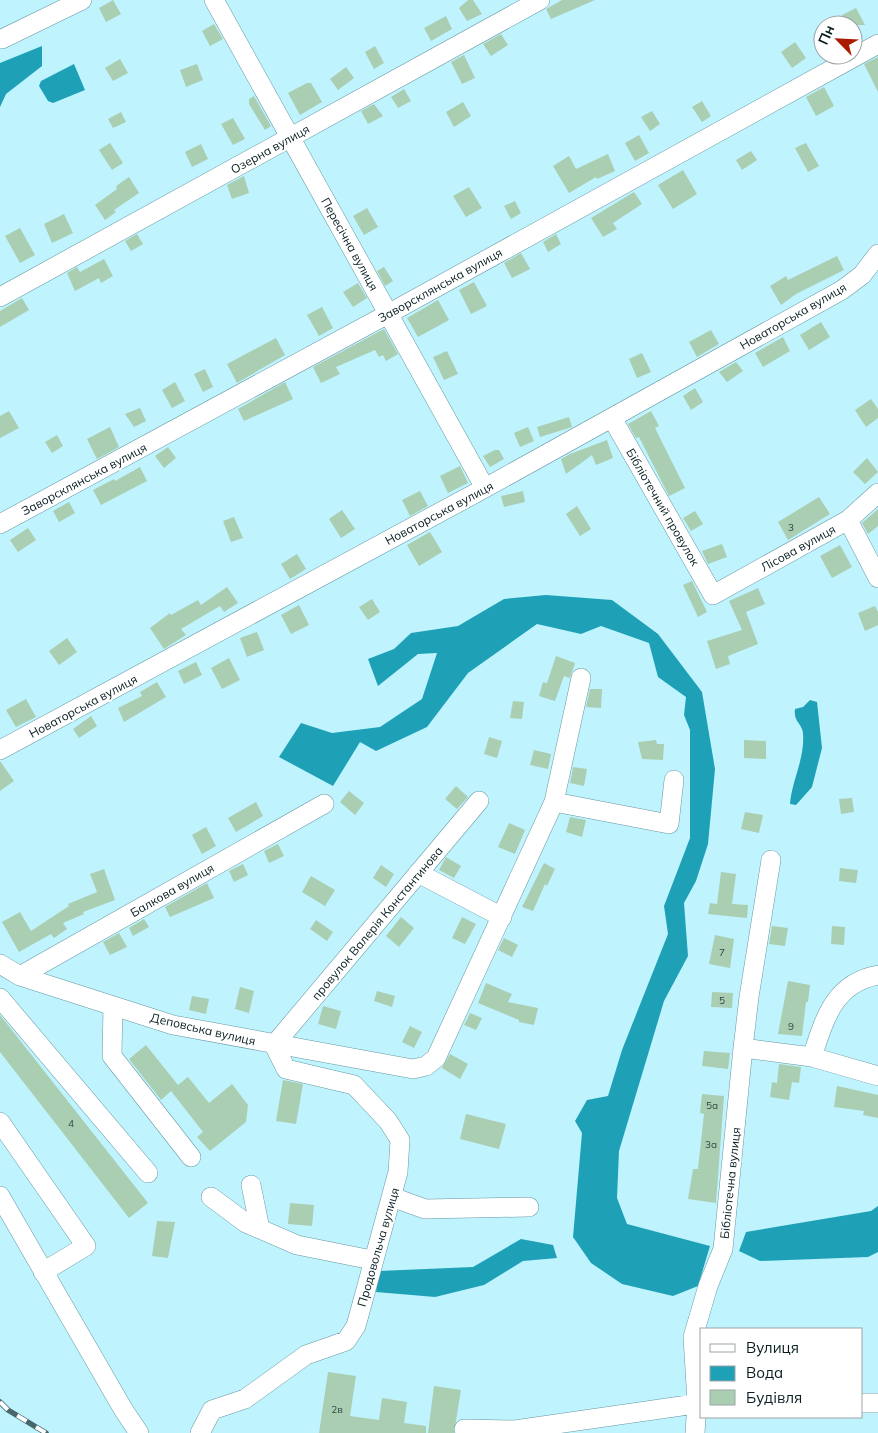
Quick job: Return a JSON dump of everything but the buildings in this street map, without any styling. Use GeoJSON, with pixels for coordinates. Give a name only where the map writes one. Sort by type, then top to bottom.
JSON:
{"type":"FeatureCollection","features":[{"type":"Feature","properties":{"kind":"street"},"geometry":{"type":"LineString","coordinates":[[2,39],[82,0]]}},
{"type":"Feature","properties":{"kind":"street","name":"Пересічна вулиця"},"geometry":{"type":"LineString","coordinates":[[214,0],[485,488]]}},
{"type":"Feature","properties":{"kind":"street","name":"Озерна вулиця"},"geometry":{"type":"LineString","coordinates":[[0,297],[540,0]]}},
{"type":"Feature","properties":{"kind":"street","name":"Заворсклянська вулиця"},"geometry":{"type":"LineString","coordinates":[[0,524],[388,314],[878,44]]}},
{"type":"Feature","properties":{"kind":"street","name":"Новаторська вулиця"},"geometry":{"type":"LineString","coordinates":[[0,750],[612,418],[842,290],[875,266]]}},
{"type":"Feature","properties":{"kind":"street","name":"Бібліотечний провулок"},"geometry":{"type":"LineString","coordinates":[[612,418],[713,595]]}},
{"type":"Feature","properties":{"kind":"street","name":"Лісова вулиця"},"geometry":{"type":"LineString","coordinates":[[713,595],[848,520],[878,494]]}},
{"type":"Feature","properties":{"kind":"street"},"geometry":{"type":"LineString","coordinates":[[848,520],[878,578]]}},
{"type":"Feature","properties":{"kind":"street"},"geometry":{"type":"LineString","coordinates":[[418,873],[502,917],[554,802],[580,678]]}},
{"type":"Feature","properties":{"kind":"street"},"geometry":{"type":"LineString","coordinates":[[554,802],[668,824],[674,780]]}},
{"type":"Feature","properties":{"kind":"street","name":"провулок Валерія Константинова"},"geometry":{"type":"LineString","coordinates":[[274,1045],[480,801]]}},
{"type":"Feature","properties":{"kind":"street","name":"Балкова вулиця"},"geometry":{"type":"LineString","coordinates":[[20,976],[324,804]]}},
{"type":"Feature","properties":{"kind":"street","name":"Бібліотечна вулиця"},"geometry":{"type":"LineString","coordinates":[[695,1433],[699,1403],[694,1337],[708,1286],[723,1249],[749,997],[771,860]]}},
{"type":"Feature","properties":{"kind":"street","name":"Деповська вулиця"},"geometry":{"type":"LineString","coordinates":[[0,964],[20,976],[173,1025],[413,1069],[426,1066],[436,1058],[502,917]]}},
{"type":"Feature","properties":{"kind":"street"},"geometry":{"type":"LineString","coordinates":[[812,1057],[823,1024],[835,1000],[861,978],[878,974]]}},
{"type":"Feature","properties":{"kind":"street"},"geometry":{"type":"LineString","coordinates":[[0,998],[148,1173]]}},
{"type":"Feature","properties":{"kind":"street"},"geometry":{"type":"LineString","coordinates":[[114,1006],[112,1056],[191,1157]]}},
{"type":"Feature","properties":{"kind":"street","name":"Продовольча вулиця"},"geometry":{"type":"LineString","coordinates":[[200,1433],[212,1410],[246,1399],[306,1355],[346,1341],[356,1326],[372,1260],[398,1172],[400,1140],[388,1121],[354,1085],[286,1069],[274,1045]]}},
{"type":"Feature","properties":{"kind":"street"},"geometry":{"type":"LineString","coordinates":[[743,1048],[812,1057],[878,1076]]}},
{"type":"Feature","properties":{"kind":"street"},"geometry":{"type":"LineString","coordinates":[[0,1122],[86,1246],[42,1272]]}},
{"type":"Feature","properties":{"kind":"street"},"geometry":{"type":"LineString","coordinates":[[250,1185],[260,1229]]}},
{"type":"Feature","properties":{"kind":"street"},"geometry":{"type":"LineString","coordinates":[[0,1196],[42,1272],[139,1433]]}},
{"type":"Feature","properties":{"kind":"street"},"geometry":{"type":"LineString","coordinates":[[210,1197],[246,1223],[297,1246],[372,1260]]}},
{"type":"Feature","properties":{"kind":"street"},"geometry":{"type":"LineString","coordinates":[[392,1197],[425,1209],[529,1207]]}},
{"type":"Feature","properties":{"kind":"street"},"geometry":{"type":"LineString","coordinates":[[464,1429],[515,1430],[699,1403]]}},
{"type":"Feature","properties":{"kind":"street"},"geometry":{"type":"LineString","coordinates":[[863,1403],[878,1403]]}},
{"type":"Feature","properties":{"kind":"water"},"geometry":{"type":"Polygon","coordinates":[[[42,46],[42,66],[6,94],[0,107],[0,63],[42,46]]]}},
{"type":"Feature","properties":{"kind":"water"},"geometry":{"type":"Polygon","coordinates":[[[74,64],[85,90],[53,103],[48,101],[39,86],[41,81],[74,64]]]}},
{"type":"Feature","properties":{"kind":"water"},"geometry":{"type":"Polygon","coordinates":[[[546,595],[612,600],[658,634],[702,692],[715,769],[708,844],[696,881],[684,903],[688,956],[664,1001],[619,1151],[617,1198],[627,1224],[710,1246],[698,1286],[673,1296],[622,1284],[591,1263],[573,1237],[582,1133],[575,1121],[587,1100],[608,1096],[622,1050],[668,934],[664,906],[690,838],[690,730],[684,715],[686,697],[658,677],[649,643],[601,626],[581,634],[537,624],[468,673],[427,727],[376,751],[360,742],[333,786],[279,757],[301,723],[332,733],[380,727],[422,699],[437,653],[418,654],[378,686],[368,659],[394,649],[411,633],[458,626],[504,599],[546,595]]]}},
{"type":"Feature","properties":{"kind":"water"},"geometry":{"type":"Polygon","coordinates":[[[810,700],[817,702],[822,748],[812,787],[796,805],[790,804],[802,752],[803,731],[795,717],[795,709],[803,707],[810,700]]]}},
{"type":"Feature","properties":{"kind":"water"},"geometry":{"type":"Polygon","coordinates":[[[878,1206],[878,1252],[868,1257],[760,1261],[739,1251],[746,1232],[871,1211],[878,1206]]]}},
{"type":"Feature","properties":{"kind":"water"},"geometry":{"type":"Polygon","coordinates":[[[521,1239],[553,1245],[557,1258],[523,1261],[484,1285],[435,1297],[376,1292],[379,1271],[473,1267],[521,1239]]]}},
{"type":"Feature","properties":{"kind":"railway"},"geometry":{"type":"LineString","coordinates":[[0,1402],[8,1410],[46,1433]]}}]}
